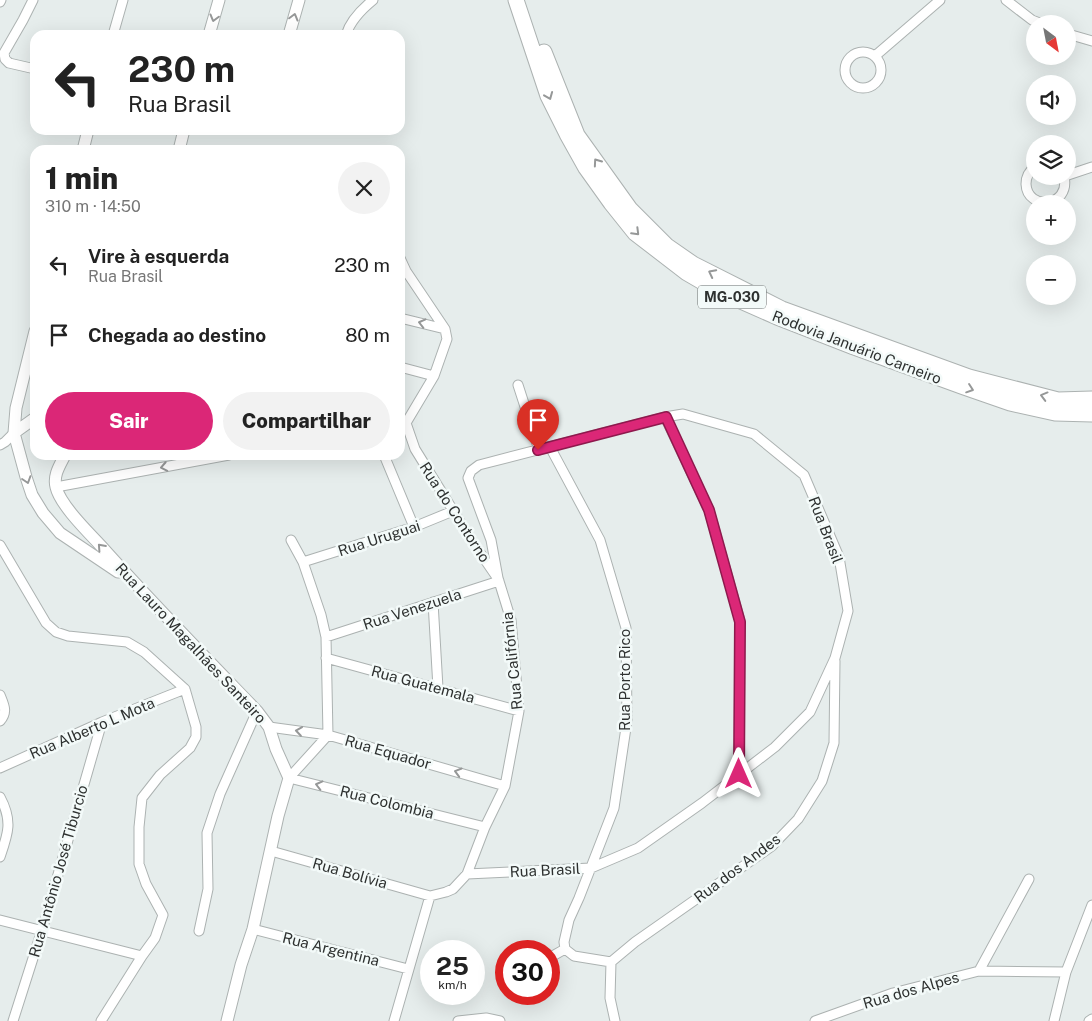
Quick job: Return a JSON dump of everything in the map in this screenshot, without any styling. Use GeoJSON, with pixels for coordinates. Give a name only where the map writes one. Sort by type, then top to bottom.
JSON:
{"type":"FeatureCollection","features":[{"type":"Feature","properties":{"kind":"highway","name":"Rodovia Januário Carneiro"},"geometry":{"type":"LineString","coordinates":[[516,0],[548,96],[586,168],[635,233],[679,268],[718,291],[777,317],[964,387],[1010,403],[1055,413],[1092,414]]}},
{"type":"Feature","properties":{"kind":"highway","name":"Rodovia Januário Carneiro"},"geometry":{"type":"LineString","coordinates":[[527,0],[548,64],[577,134],[630,209],[667,246],[693,264],[782,309],[969,377],[1058,400],[1092,399]]}},
{"type":"Feature","properties":{"kind":"street"},"geometry":{"type":"LineString","coordinates":[[30,68],[8,62],[4,59],[4,53],[24,20],[33,0]]}},
{"type":"Feature","properties":{"kind":"street"},"geometry":{"type":"LineString","coordinates":[[114,30],[123,0]]}},
{"type":"Feature","properties":{"kind":"street"},"geometry":{"type":"LineString","coordinates":[[210,30],[218,0]]}},
{"type":"Feature","properties":{"kind":"street"},"geometry":{"type":"LineString","coordinates":[[291,30],[299,0]]}},
{"type":"Feature","properties":{"kind":"street"},"geometry":{"type":"LineString","coordinates":[[347,30],[365,6],[373,0]]}},
{"type":"Feature","properties":{"kind":"street"},"geometry":{"type":"LineString","coordinates":[[874,56],[940,0]]}},
{"type":"Feature","properties":{"kind":"street"},"geometry":{"type":"LineString","coordinates":[[1006,0],[1026,15]]}},
{"type":"Feature","properties":{"kind":"street"},"geometry":{"type":"LineString","coordinates":[[1076,36],[1092,41]]}},
{"type":"Feature","properties":{"kind":"street"},"geometry":{"type":"LineString","coordinates":[[858,52],[864,52],[874,56],[878,61],[880,72],[874,83],[870,86],[858,87],[848,80],[845,70],[849,59],[853,55],[858,52]]}},
{"type":"Feature","properties":{"kind":"street"},"geometry":{"type":"LineString","coordinates":[[1076,173],[1092,167]]}},
{"type":"Feature","properties":{"kind":"street"},"geometry":{"type":"LineString","coordinates":[[1026,185],[1029,194],[1039,202],[1046,203],[1058,199],[1066,185]]}},
{"type":"Feature","properties":{"kind":"street"},"geometry":{"type":"LineString","coordinates":[[405,274],[445,329]]}},
{"type":"Feature","properties":{"kind":"street"},"geometry":{"type":"LineString","coordinates":[[405,319],[445,329]]}},
{"type":"Feature","properties":{"kind":"street","name":"Rua do Contorno"},"geometry":{"type":"LineString","coordinates":[[405,421],[434,376],[447,339],[445,329]]}},
{"type":"Feature","properties":{"kind":"street"},"geometry":{"type":"LineString","coordinates":[[30,351],[16,408],[14,433],[32,495],[43,514],[60,533],[134,583]]}},
{"type":"Feature","properties":{"kind":"street"},"geometry":{"type":"LineString","coordinates":[[405,368],[434,376]]}},
{"type":"Feature","properties":{"kind":"street"},"geometry":{"type":"LineString","coordinates":[[518,384],[538,450]]}},
{"type":"Feature","properties":{"kind":"street","name":"Rua Brasil"},"geometry":{"type":"LineString","coordinates":[[467,874],[591,868],[638,848],[702,803],[775,747],[810,712],[836,658],[848,612],[839,557],[804,475],[754,434],[683,414],[478,465]]}},
{"type":"Feature","properties":{"kind":"street"},"geometry":{"type":"LineString","coordinates":[[666,417],[709,510],[740,622],[739,774]]}},
{"type":"Feature","properties":{"kind":"street"},"geometry":{"type":"LineString","coordinates":[[0,445],[30,422]]}},
{"type":"Feature","properties":{"kind":"street","name":"Rua do Contorno"},"geometry":{"type":"LineString","coordinates":[[405,428],[415,449],[498,580]]}},
{"type":"Feature","properties":{"kind":"street","name":"Rua Porto Rico"},"geometry":{"type":"LineString","coordinates":[[550,447],[600,540],[626,628],[627,721],[614,808],[579,898],[568,920],[564,942],[565,949]]}},
{"type":"Feature","properties":{"kind":"street"},"geometry":{"type":"LineString","coordinates":[[62,460],[58,468],[56,487],[202,460]]}},
{"type":"Feature","properties":{"kind":"street"},"geometry":{"type":"LineString","coordinates":[[386,460],[414,527]]}},
{"type":"Feature","properties":{"kind":"street","name":"Rua Califórnia"},"geometry":{"type":"LineString","coordinates":[[430,896],[453,888],[467,874],[485,827],[505,786],[519,711],[511,620],[498,580],[491,540],[468,478],[471,471],[478,465]]}},
{"type":"Feature","properties":{"kind":"street","name":"Rua Lauro Magalhães Santeiro"},"geometry":{"type":"LineString","coordinates":[[56,487],[72,514],[134,583],[257,711],[269,727],[276,749],[289,778]]}},
{"type":"Feature","properties":{"kind":"street","name":"Rua Uruguai"},"geometry":{"type":"LineString","coordinates":[[303,562],[414,527],[453,511]]}},
{"type":"Feature","properties":{"kind":"street"},"geometry":{"type":"LineString","coordinates":[[227,1021],[241,965],[253,929],[278,816],[289,778],[328,735],[326,637],[321,615],[303,562],[291,540]]}},
{"type":"Feature","properties":{"kind":"street"},"geometry":{"type":"LineString","coordinates":[[0,545],[46,623],[56,632],[68,636],[127,642],[144,652],[185,689],[196,727],[196,737],[190,748],[160,775],[142,798],[139,827],[139,864],[146,884],[163,915],[156,938],[142,956],[101,1021]]}},
{"type":"Feature","properties":{"kind":"street","name":"Rua Venezuela"},"geometry":{"type":"LineString","coordinates":[[326,637],[498,580]]}},
{"type":"Feature","properties":{"kind":"street"},"geometry":{"type":"LineString","coordinates":[[434,602],[438,688]]}},
{"type":"Feature","properties":{"kind":"street","name":"Rua Guatemala"},"geometry":{"type":"LineString","coordinates":[[326,658],[519,711]]}},
{"type":"Feature","properties":{"kind":"street","name":"Rua dos Andes"},"geometry":{"type":"LineString","coordinates":[[611,962],[635,942],[772,846],[798,819],[822,781],[834,743],[836,658]]}},
{"type":"Feature","properties":{"kind":"street","name":"Rua Alberto L Mota"},"geometry":{"type":"LineString","coordinates":[[0,768],[102,722],[185,689]]}},
{"type":"Feature","properties":{"kind":"street"},"geometry":{"type":"LineString","coordinates":[[0,695],[5,707],[5,714],[0,721]]}},
{"type":"Feature","properties":{"kind":"street"},"geometry":{"type":"LineString","coordinates":[[199,931],[208,890],[207,833],[220,794],[257,711]]}},
{"type":"Feature","properties":{"kind":"street","name":"Rua Antônio José Tiburcio"},"geometry":{"type":"LineString","coordinates":[[13,1021],[42,930],[102,722]]}},
{"type":"Feature","properties":{"kind":"street","name":"Rua Equador"},"geometry":{"type":"LineString","coordinates":[[269,727],[328,735],[505,786]]}},
{"type":"Feature","properties":{"kind":"street","name":"Rua Colombia"},"geometry":{"type":"LineString","coordinates":[[289,778],[485,827]]}},
{"type":"Feature","properties":{"kind":"street"},"geometry":{"type":"LineString","coordinates":[[0,797],[8,819],[8,834],[0,857]]}},
{"type":"Feature","properties":{"kind":"street","name":"Rua Bolívia"},"geometry":{"type":"LineString","coordinates":[[271,850],[430,896]]}},
{"type":"Feature","properties":{"kind":"street","name":"Rua dos Alpes"},"geometry":{"type":"LineString","coordinates":[[979,971],[1029,879]]}},
{"type":"Feature","properties":{"kind":"street"},"geometry":{"type":"LineString","coordinates":[[394,1021],[430,896]]}},
{"type":"Feature","properties":{"kind":"street"},"geometry":{"type":"LineString","coordinates":[[1054,1021],[1066,972],[1092,904]]}},
{"type":"Feature","properties":{"kind":"street"},"geometry":{"type":"LineString","coordinates":[[0,920],[142,956]]}},
{"type":"Feature","properties":{"kind":"street","name":"Rua Argentina"},"geometry":{"type":"LineString","coordinates":[[253,929],[408,969]]}},
{"type":"Feature","properties":{"kind":"street"},"geometry":{"type":"LineString","coordinates":[[560,952],[565,949],[574,956],[611,962],[610,998],[615,1021]]}},
{"type":"Feature","properties":{"kind":"street","name":"Rua dos Alpes"},"geometry":{"type":"LineString","coordinates":[[815,1021],[894,993],[979,971],[1066,972]]}},
{"type":"Feature","properties":{"kind":"street"},"geometry":{"type":"LineString","coordinates":[[458,1021],[486,1018],[500,1021]]}},
{"type":"Feature","properties":{"kind":"route"},"geometry":{"type":"LineString","coordinates":[[538,450],[666,417],[709,510],[740,622],[739,774]]}}]}
